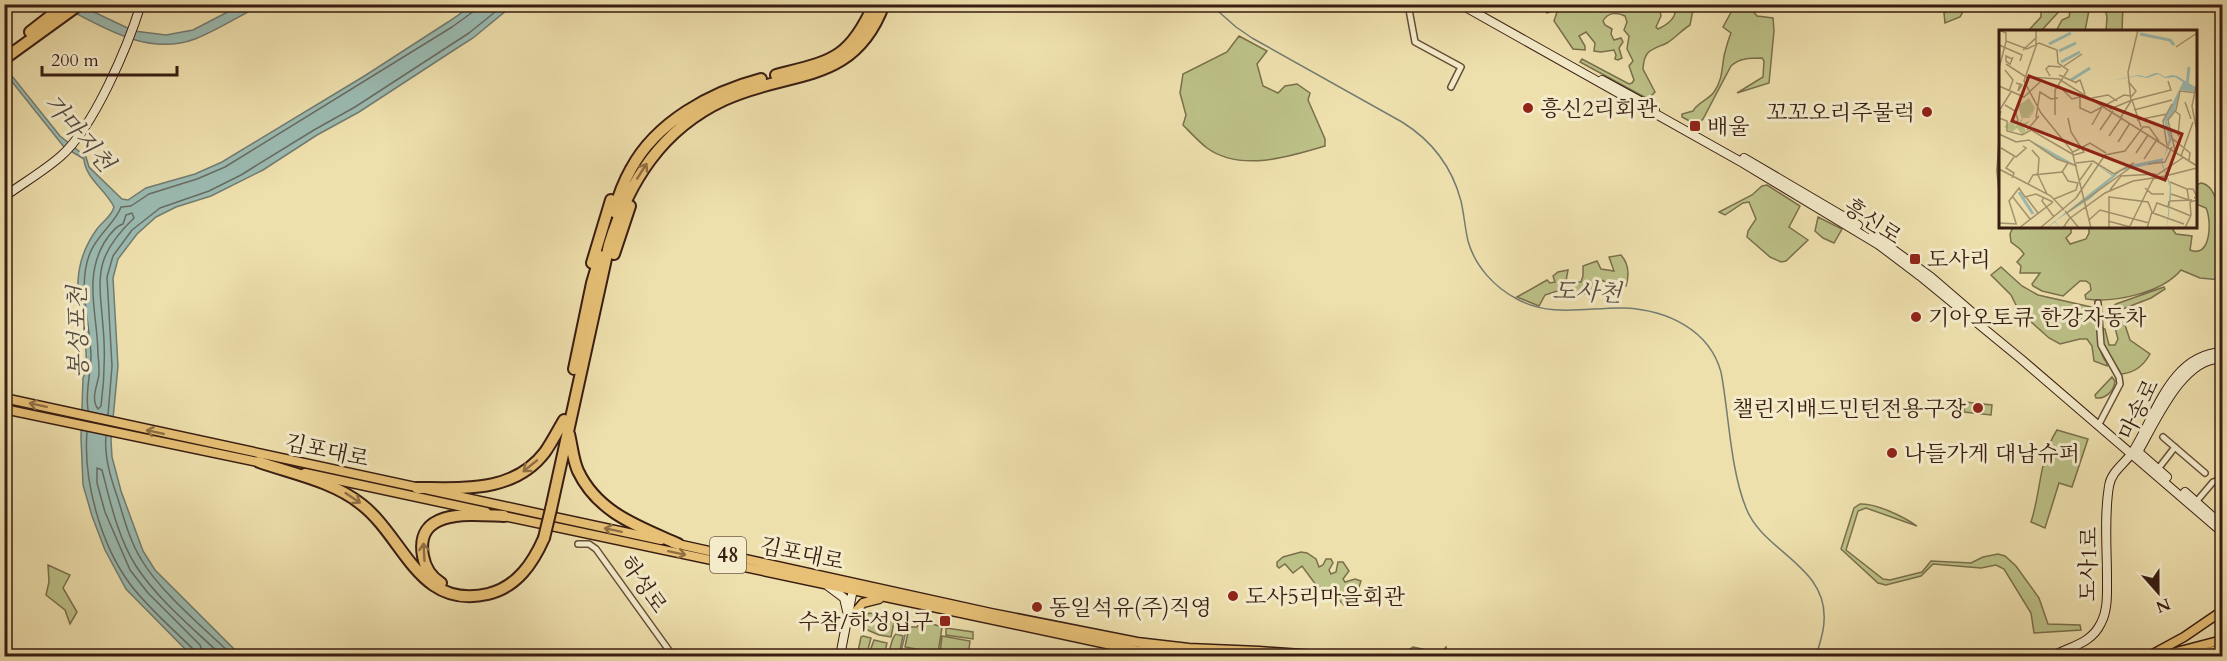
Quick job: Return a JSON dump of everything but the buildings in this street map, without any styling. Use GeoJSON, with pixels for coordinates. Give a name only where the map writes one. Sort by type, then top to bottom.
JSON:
{"type":"FeatureCollection","features":[{"type":"Feature","properties":{"kind":"highway"},"geometry":{"type":"LineString","coordinates":[[5,56],[63,10],[80,4]]}},
{"type":"Feature","properties":{"kind":"highway"},"geometry":{"type":"LineString","coordinates":[[259,462],[327,484],[345,493],[361,504],[382,525],[426,580],[450,593],[478,596],[504,588],[524,573],[537,552],[542,537],[596,285],[632,166],[650,144],[681,115],[698,105],[740,85],[829,61],[842,52],[855,38],[865,25],[874,4]]}},
{"type":"Feature","properties":{"kind":"highway"},"geometry":{"type":"LineString","coordinates":[[627,187],[663,142],[689,119],[726,99],[758,87],[807,76],[837,64],[856,49],[879,18],[884,4]]}},
{"type":"Feature","properties":{"kind":"highway"},"geometry":{"type":"LineString","coordinates":[[417,488],[476,488],[502,483],[529,468],[545,452],[566,424]]}},
{"type":"Feature","properties":{"kind":"highway"},"geometry":{"type":"LineString","coordinates":[[566,424],[578,471],[597,500],[618,516],[678,544]]}},
{"type":"Feature","properties":{"kind":"highway"},"geometry":{"type":"LineString","coordinates":[[504,516],[456,514],[433,524],[425,536],[422,552],[431,574],[445,585],[466,591],[500,585],[516,574],[525,564],[542,537]]}},
{"type":"Feature","properties":{"kind":"main road"},"geometry":{"type":"LineString","coordinates":[[4,197],[64,153],[74,142],[101,99],[141,4]]}},
{"type":"Feature","properties":{"kind":"main road","name":"흥신로"},"geometry":{"type":"LineString","coordinates":[[1460,4],[1743,163],[1879,245],[2158,469],[2223,525]]}},
{"type":"Feature","properties":{"kind":"main road","name":"흥신로"},"geometry":{"type":"LineString","coordinates":[[1469,4],[1759,166],[1895,249],[1932,277],[2099,423]]}},
{"type":"Feature","properties":{"kind":"main road","name":"마송로"},"geometry":{"type":"LineString","coordinates":[[2135,451],[2170,383],[2196,359],[2208,354],[2223,352]]}},
{"type":"Feature","properties":{"kind":"main road","name":"마송로"},"geometry":{"type":"LineString","coordinates":[[2135,451],[2174,389],[2184,378],[2200,364],[2223,359]]}},
{"type":"Feature","properties":{"kind":"main road","name":"48"},"geometry":{"type":"LineString","coordinates":[[4,398],[71,413],[128,430]]}},
{"type":"Feature","properties":{"kind":"main road","name":"김포대로"},"geometry":{"type":"LineString","coordinates":[[4,409],[68,423],[128,430],[417,488],[678,544],[856,587],[1154,645],[1330,657]]}},
{"type":"Feature","properties":{"kind":"main road","name":"김포대로"},"geometry":{"type":"LineString","coordinates":[[128,430],[259,462],[827,585],[856,587],[893,599],[1135,650],[1195,657]]}},
{"type":"Feature","properties":{"kind":"main road","name":"흥신로"},"geometry":{"type":"LineString","coordinates":[[2135,451],[2223,532]]}},
{"type":"Feature","properties":{"kind":"main road","name":"도사1로"},"geometry":{"type":"LineString","coordinates":[[2054,657],[2083,643],[2097,631],[2103,620],[2107,585],[2109,484],[2114,474],[2135,451]]}},
{"type":"Feature","properties":{"kind":"main road"},"geometry":{"type":"LineString","coordinates":[[827,585],[844,598],[849,616]]}},
{"type":"Feature","properties":{"kind":"main road"},"geometry":{"type":"LineString","coordinates":[[841,657],[856,587]]}},
{"type":"Feature","properties":{"kind":"main road"},"geometry":{"type":"LineString","coordinates":[[849,616],[867,601],[893,599]]}},
{"type":"Feature","properties":{"kind":"main road"},"geometry":{"type":"LineString","coordinates":[[2149,657],[2184,638],[2223,611]]}},
{"type":"Feature","properties":{"kind":"main road"},"geometry":{"type":"LineString","coordinates":[[2161,657],[2223,640]]}},
{"type":"Feature","properties":{"kind":"main road"},"geometry":{"type":"LineString","coordinates":[[2190,657],[2223,649]]}},
{"type":"Feature","properties":{"kind":"street"},"geometry":{"type":"LineString","coordinates":[[1408,4],[1415,42],[1461,67],[1451,87]]}},
{"type":"Feature","properties":{"kind":"street"},"geometry":{"type":"LineString","coordinates":[[2098,303],[2101,345],[2119,377],[2120,384],[2099,423]]}},
{"type":"Feature","properties":{"kind":"street"},"geometry":{"type":"LineString","coordinates":[[2163,437],[2205,473]]}},
{"type":"Feature","properties":{"kind":"street"},"geometry":{"type":"LineString","coordinates":[[2158,469],[2175,447]]}},
{"type":"Feature","properties":{"kind":"street"},"geometry":{"type":"LineString","coordinates":[[2196,501],[2213,482],[2223,481]]}},
{"type":"Feature","properties":{"kind":"street","name":"하성로"},"geometry":{"type":"LineString","coordinates":[[578,544],[589,544],[596,549],[674,657]]}},
{"type":"Feature","properties":{"kind":"green space"},"geometry":{"type":"Polygon","coordinates":[[[1964,4],[1967,5],[1960,17],[1945,23],[1944,13],[1964,4]]]}},
{"type":"Feature","properties":{"kind":"green space"},"geometry":{"type":"Polygon","coordinates":[[[1540,5],[1570,5],[1573,11],[1577,12],[1581,5],[1659,5],[1661,16],[1656,27],[1658,29],[1672,20],[1675,5],[1694,5],[1690,25],[1667,43],[1650,51],[1645,57],[1643,69],[1655,92],[1648,99],[1580,62],[1582,59],[1629,84],[1632,83],[1634,80],[1629,66],[1633,61],[1627,49],[1629,36],[1624,30],[1627,22],[1625,16],[1613,14],[1607,16],[1603,21],[1612,29],[1611,34],[1614,40],[1621,38],[1623,42],[1619,48],[1622,58],[1618,60],[1615,59],[1614,50],[1594,51],[1595,43],[1586,32],[1579,36],[1585,50],[1573,49],[1554,21],[1557,12],[1554,10],[1547,13],[1540,5]]]}},
{"type":"Feature","properties":{"kind":"green space"},"geometry":{"type":"Polygon","coordinates":[[[1735,5],[1756,5],[1752,10],[1757,16],[1773,18],[1769,83],[1737,93],[1763,77],[1764,61],[1762,58],[1749,58],[1734,63],[1703,119],[1697,125],[1682,117],[1682,114],[1693,111],[1717,88],[1731,33],[1723,27],[1735,5]]]}},
{"type":"Feature","properties":{"kind":"green space"},"geometry":{"type":"Polygon","coordinates":[[[2041,5],[2065,5],[2042,30],[2029,30],[2041,17],[2041,5]]]}},
{"type":"Feature","properties":{"kind":"green space"},"geometry":{"type":"Polygon","coordinates":[[[2071,5],[2090,5],[2085,30],[2057,30],[2062,20],[2069,17],[2071,5]]]}},
{"type":"Feature","properties":{"kind":"green space"},"geometry":{"type":"Polygon","coordinates":[[[2104,5],[2123,5],[2122,30],[2106,30],[2107,17],[2104,5]]]}},
{"type":"Feature","properties":{"kind":"green space"},"geometry":{"type":"Polygon","coordinates":[[[1239,36],[1267,51],[1257,64],[1263,86],[1278,93],[1285,86],[1297,84],[1310,93],[1308,100],[1325,139],[1325,146],[1281,158],[1249,161],[1234,159],[1207,148],[1183,125],[1186,115],[1180,93],[1183,74],[1227,52],[1239,36]]]}},
{"type":"Feature","properties":{"kind":"green space"},"geometry":{"type":"Polygon","coordinates":[[[1999,140],[1999,193],[1997,171],[1999,140]]]}},
{"type":"Feature","properties":{"kind":"green space"},"geometry":{"type":"Polygon","coordinates":[[[2201,183],[2209,187],[2215,196],[2220,223],[2221,280],[2200,278],[2181,270],[2162,285],[2137,295],[2097,300],[2086,299],[2085,295],[2091,290],[2090,284],[2086,281],[2080,281],[2063,296],[2042,291],[2033,286],[2032,284],[2040,273],[2020,273],[2021,266],[2017,262],[2024,254],[2011,242],[2010,234],[2013,228],[2071,228],[2071,233],[2066,238],[2070,244],[2086,239],[2089,228],[2174,228],[2173,230],[2176,234],[2192,236],[2190,250],[2202,249],[2208,237],[2209,221],[2206,208],[2197,204],[2197,185],[2201,183]]]}},
{"type":"Feature","properties":{"kind":"green space"},"geometry":{"type":"Polygon","coordinates":[[[1767,185],[1800,206],[1789,227],[1808,240],[1786,261],[1781,262],[1770,257],[1747,237],[1756,219],[1749,202],[1743,203],[1725,215],[1719,212],[1767,185]]]}},
{"type":"Feature","properties":{"kind":"green space"},"geometry":{"type":"Polygon","coordinates":[[[1818,217],[1842,229],[1834,243],[1815,231],[1818,217]]]}},
{"type":"Feature","properties":{"kind":"green space"},"geometry":{"type":"Polygon","coordinates":[[[1621,255],[1628,270],[1626,286],[1609,284],[1598,278],[1595,280],[1599,286],[1597,291],[1577,296],[1573,289],[1566,288],[1545,295],[1539,306],[1517,297],[1547,280],[1550,283],[1555,282],[1553,276],[1558,272],[1568,270],[1566,281],[1581,282],[1583,266],[1597,261],[1601,269],[1614,271],[1609,257],[1621,255]]]}},
{"type":"Feature","properties":{"kind":"green space"},"geometry":{"type":"Polygon","coordinates":[[[2001,267],[2022,286],[2038,295],[2091,307],[2097,320],[2100,350],[2107,366],[2094,361],[2092,346],[2087,339],[2060,344],[2049,338],[2019,311],[2011,295],[1991,275],[2001,267]]]}},
{"type":"Feature","properties":{"kind":"green space"},"geometry":{"type":"Polygon","coordinates":[[[2164,287],[2165,289],[2151,298],[2120,310],[2130,340],[2150,354],[2138,368],[2121,374],[2103,344],[2102,328],[2105,329],[2109,345],[2115,345],[2118,339],[2110,309],[2116,304],[2164,287]]]}},
{"type":"Feature","properties":{"kind":"green space"},"geometry":{"type":"Polygon","coordinates":[[[2112,377],[2115,381],[2111,391],[2106,396],[2096,398],[2095,395],[2112,377]]]}},
{"type":"Feature","properties":{"kind":"green space","name":"챌린지배드민턴전용구장"},"geometry":{"type":"Polygon","coordinates":[[[1965,402],[1992,405],[1991,415],[1964,412],[1965,402]]]}},
{"type":"Feature","properties":{"kind":"green space"},"geometry":{"type":"Polygon","coordinates":[[[2057,430],[2088,439],[2072,487],[2059,483],[2045,528],[2031,522],[2047,452],[2057,430]]]}},
{"type":"Feature","properties":{"kind":"green space"},"geometry":{"type":"Polygon","coordinates":[[[1860,504],[1882,508],[1917,526],[1866,508],[1858,511],[1846,550],[1883,579],[1890,580],[1922,572],[1931,561],[1971,563],[1983,557],[1998,554],[2005,556],[2016,566],[2039,598],[2048,624],[2080,625],[2081,630],[2034,633],[2031,613],[2004,569],[1996,565],[1981,568],[1933,564],[1921,576],[1886,585],[1878,583],[1841,549],[1854,508],[1860,504]]]}},
{"type":"Feature","properties":{"kind":"green space"},"geometry":{"type":"Polygon","coordinates":[[[1301,552],[1316,559],[1319,567],[1326,559],[1331,559],[1333,563],[1329,570],[1331,574],[1336,572],[1338,562],[1343,562],[1349,571],[1343,579],[1345,582],[1355,579],[1361,581],[1356,596],[1346,607],[1316,585],[1302,566],[1293,573],[1285,564],[1279,568],[1277,566],[1277,562],[1283,557],[1301,552]]]}},
{"type":"Feature","properties":{"kind":"green space"},"geometry":{"type":"Polygon","coordinates":[[[48,565],[70,575],[63,588],[77,612],[70,624],[65,610],[46,595],[49,582],[48,565]]]}},
{"type":"Feature","properties":{"kind":"green space"},"geometry":{"type":"Polygon","coordinates":[[[869,613],[895,617],[891,637],[863,628],[869,613]]]}},
{"type":"Feature","properties":{"kind":"green space"},"geometry":{"type":"Polygon","coordinates":[[[920,620],[942,627],[938,653],[905,647],[909,627],[917,627],[920,620]]]}},
{"type":"Feature","properties":{"kind":"green space"},"geometry":{"type":"Polygon","coordinates":[[[946,628],[973,632],[973,639],[946,635],[946,628]]]}},
{"type":"Feature","properties":{"kind":"green space"},"geometry":{"type":"Polygon","coordinates":[[[896,634],[903,636],[899,656],[886,656],[893,639],[896,634]]]}},
{"type":"Feature","properties":{"kind":"green space"},"geometry":{"type":"Polygon","coordinates":[[[942,636],[970,641],[968,656],[940,654],[942,636]]]}},
{"type":"Feature","properties":{"kind":"green space"},"geometry":{"type":"Polygon","coordinates":[[[861,637],[871,638],[867,653],[857,656],[861,637]]]}},
{"type":"Feature","properties":{"kind":"green space"},"geometry":{"type":"Polygon","coordinates":[[[874,640],[887,643],[885,652],[881,654],[870,651],[874,640]]]}},
{"type":"Feature","properties":{"kind":"green space"},"geometry":{"type":"Polygon","coordinates":[[[1413,647],[1441,653],[1446,647],[1449,656],[1409,653],[1413,647]]]}},
{"type":"Feature","properties":{"kind":"water"},"geometry":{"type":"Polygon","coordinates":[[[60,5],[79,5],[134,31],[166,35],[193,30],[241,5],[261,5],[195,39],[177,44],[159,44],[125,37],[60,5]]]}},
{"type":"Feature","properties":{"kind":"water"},"geometry":{"type":"Polygon","coordinates":[[[473,5],[513,5],[473,38],[359,112],[317,135],[263,170],[211,196],[176,207],[156,217],[137,234],[118,259],[113,278],[118,366],[111,440],[112,457],[121,491],[143,551],[155,570],[241,656],[192,656],[126,589],[105,550],[83,485],[81,438],[86,346],[78,281],[82,260],[90,241],[114,207],[88,172],[84,159],[64,147],[5,73],[4,66],[60,136],[86,157],[89,167],[122,199],[128,200],[146,188],[195,174],[222,162],[366,75],[473,5]]]}},
{"type":"Feature","properties":{"kind":"waterway","name":"도사천"},"geometry":{"type":"LineString","coordinates":[[1210,4],[1252,38],[1402,122],[1422,137],[1439,156],[1452,177],[1461,201],[1468,241],[1475,259],[1486,275],[1509,294],[1530,305],[1556,310],[1625,308],[1656,313],[1684,325],[1707,344],[1721,372],[1736,476],[1746,508],[1754,523],[1806,573],[1816,586],[1822,602],[1824,625],[1816,656]]}},
{"type":"Feature","properties":{"kind":"waterway"},"geometry":{"type":"LineString","coordinates":[[900,656],[905,635]]}},
{"type":"Feature","properties":{"kind":"place","name":"흥신2리회관"},"geometry":{"type":"Point","coordinates":[1528,108]}},
{"type":"Feature","properties":{"kind":"place","name":"꼬꼬오리주물럭"},"geometry":{"type":"Point","coordinates":[1927,112]}},
{"type":"Feature","properties":{"kind":"place","name":"배울"},"geometry":{"type":"Point","coordinates":[1695,126]}},
{"type":"Feature","properties":{"kind":"place","name":"도사리"},"geometry":{"type":"Point","coordinates":[1915,259]}},
{"type":"Feature","properties":{"kind":"place","name":"기아오토큐 한강자동차"},"geometry":{"type":"Point","coordinates":[1916,317]}},
{"type":"Feature","properties":{"kind":"place","name":"챌린지배드민턴전용구장"},"geometry":{"type":"Point","coordinates":[1978,408]}},
{"type":"Feature","properties":{"kind":"place","name":"나들가게 대남슈퍼"},"geometry":{"type":"Point","coordinates":[1892,453]}},
{"type":"Feature","properties":{"kind":"place","name":"도사5리마을회관"},"geometry":{"type":"Point","coordinates":[1233,596]}},
{"type":"Feature","properties":{"kind":"place","name":"동일석유(주)직영"},"geometry":{"type":"Point","coordinates":[1037,607]}},
{"type":"Feature","properties":{"kind":"place","name":"수참/하성입구"},"geometry":{"type":"Point","coordinates":[945,621]}},
{"type":"Feature","properties":{"kind":"water label","name":"가마지천"},"geometry":{"type":"Point","coordinates":[79,133]}},
{"type":"Feature","properties":{"kind":"water label","name":"봉성포천"},"geometry":{"type":"Point","coordinates":[78,332]}}]}
